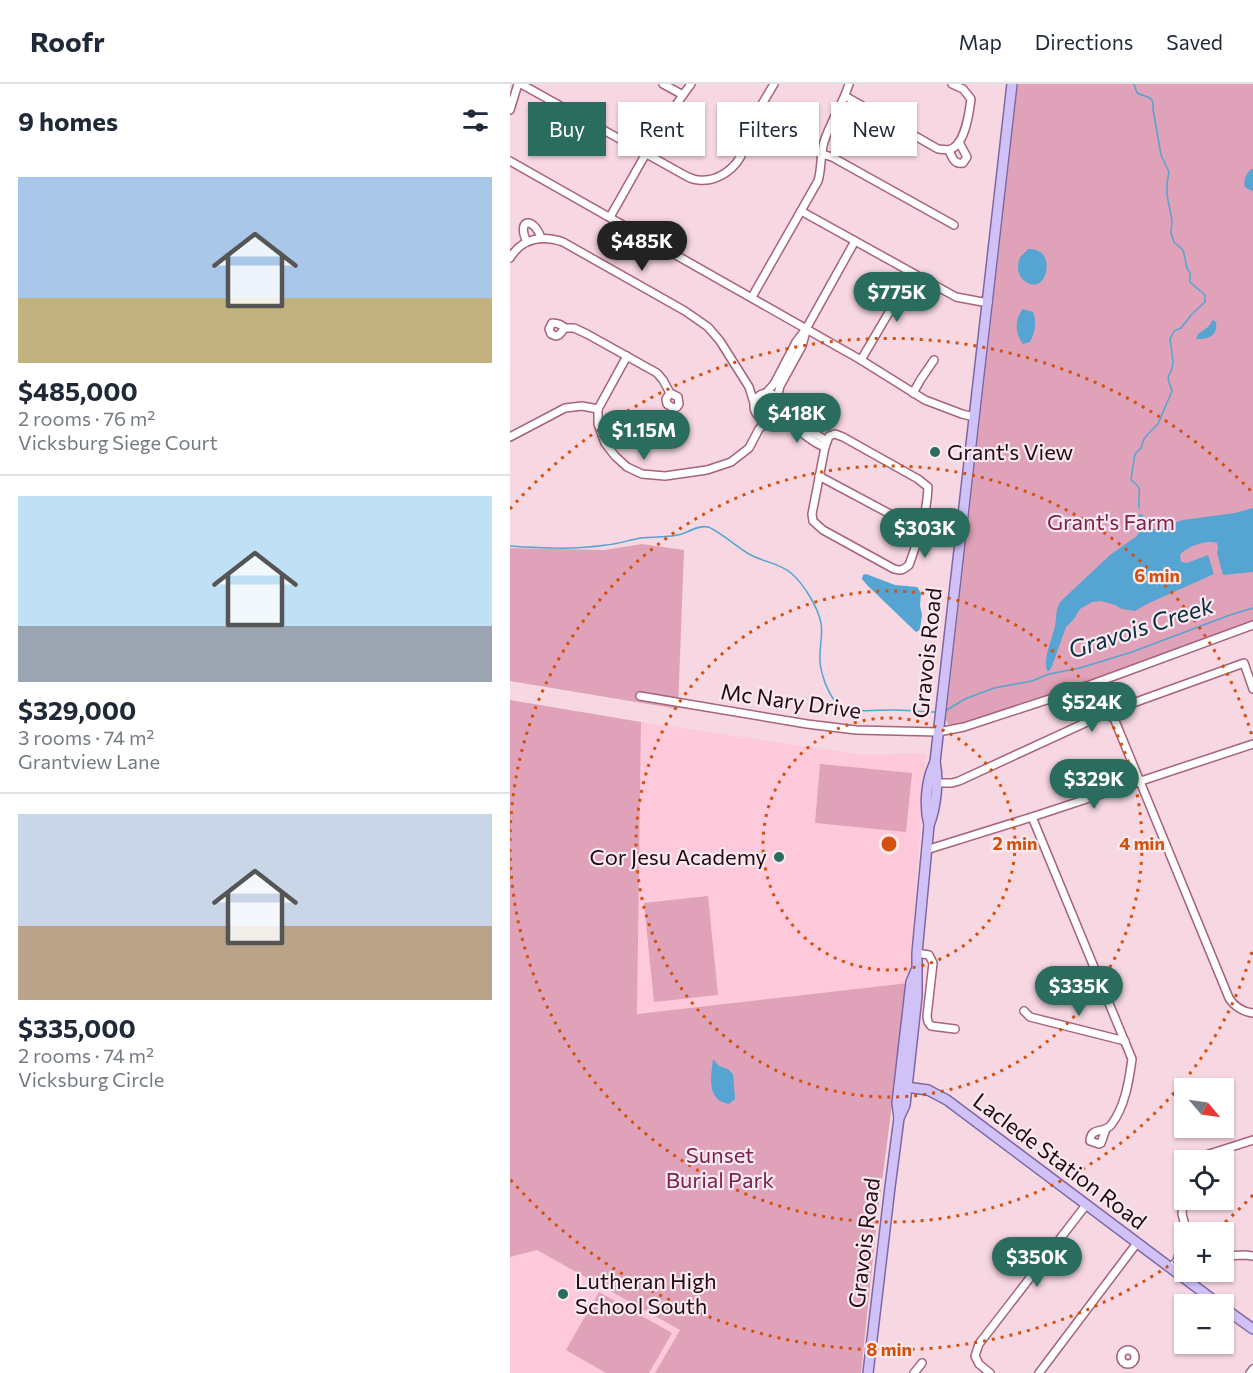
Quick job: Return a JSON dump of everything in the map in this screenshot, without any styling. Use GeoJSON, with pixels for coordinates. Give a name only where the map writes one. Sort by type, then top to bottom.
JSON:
{"type":"FeatureCollection","features":[{"type":"Feature","properties":{"kind":"main road","name":"Gravois Road"},"geometry":{"type":"LineString","coordinates":[[868,1373],[900,1118],[897,1103],[909,1073],[918,983],[916,967],[930,773],[935,762],[1012,84]]}},
{"type":"Feature","properties":{"kind":"main road","name":"Gravois Road"},"geometry":{"type":"LineString","coordinates":[[928,825],[933,814],[938,773],[935,762]]}},
{"type":"Feature","properties":{"kind":"main road","name":"Gravois Road"},"geometry":{"type":"LineString","coordinates":[[903,1086],[911,982],[916,967]]}},
{"type":"Feature","properties":{"kind":"main road"},"geometry":{"type":"LineString","coordinates":[[909,1073],[923,1089]]}},
{"type":"Feature","properties":{"kind":"main road","name":"Laclede Station Road"},"geometry":{"type":"LineString","coordinates":[[903,1086],[933,1092],[947,1100],[1137,1243],[1174,1261]]}},
{"type":"Feature","properties":{"kind":"main road","name":"Laclede Station Road"},"geometry":{"type":"LineString","coordinates":[[1197,1282],[1209,1294]]}},
{"type":"Feature","properties":{"kind":"main road"},"geometry":{"type":"LineString","coordinates":[[1234,1315],[1253,1329]]}},
{"type":"Feature","properties":{"kind":"street"},"geometry":{"type":"LineString","coordinates":[[510,110],[520,84],[618,138]]}},
{"type":"Feature","properties":{"kind":"street"},"geometry":{"type":"LineString","coordinates":[[663,84],[683,95]]}},
{"type":"Feature","properties":{"kind":"street"},"geometry":{"type":"LineString","coordinates":[[679,102],[691,84]]}},
{"type":"Feature","properties":{"kind":"street"},"geometry":{"type":"LineString","coordinates":[[651,156],[686,176],[699,180],[712,179],[730,170],[743,153],[748,131],[774,84]]}},
{"type":"Feature","properties":{"kind":"street"},"geometry":{"type":"LineString","coordinates":[[752,297],[818,181],[825,138],[849,84]]}},
{"type":"Feature","properties":{"kind":"street"},"geometry":{"type":"LineString","coordinates":[[845,96],[938,149],[950,150],[959,143],[971,99],[963,89],[952,84]]}},
{"type":"Feature","properties":{"kind":"street"},"geometry":{"type":"LineString","coordinates":[[950,150],[954,162],[963,163],[967,157],[959,143]]}},
{"type":"Feature","properties":{"kind":"street"},"geometry":{"type":"LineString","coordinates":[[822,154],[832,157],[954,225]]}},
{"type":"Feature","properties":{"kind":"street"},"geometry":{"type":"LineString","coordinates":[[610,217],[644,156]]}},
{"type":"Feature","properties":{"kind":"street"},"geometry":{"type":"LineString","coordinates":[[510,161],[752,297],[913,393],[938,405],[974,417]]}},
{"type":"Feature","properties":{"kind":"street"},"geometry":{"type":"LineString","coordinates":[[801,211],[956,297],[988,303]]}},
{"type":"Feature","properties":{"kind":"street"},"geometry":{"type":"LineString","coordinates":[[527,242],[523,228],[528,223],[536,227],[541,238]]}},
{"type":"Feature","properties":{"kind":"street"},"geometry":{"type":"LineString","coordinates":[[510,258],[522,243],[541,238],[554,238],[685,311],[708,327],[720,341],[748,387],[759,429]]}},
{"type":"Feature","properties":{"kind":"street"},"geometry":{"type":"LineString","coordinates":[[754,403],[758,396],[774,384],[795,342],[806,329],[855,241]]}},
{"type":"Feature","properties":{"kind":"street"},"geometry":{"type":"LineString","coordinates":[[861,360],[912,273]]}},
{"type":"Feature","properties":{"kind":"street"},"geometry":{"type":"LineString","coordinates":[[565,328],[574,328],[587,334],[657,373],[670,393]]}},
{"type":"Feature","properties":{"kind":"street"},"geometry":{"type":"LineString","coordinates":[[627,356],[598,409],[598,424],[605,443],[615,456],[642,474],[665,476],[707,470],[731,462],[749,447],[759,429],[778,412],[780,386],[802,346],[806,329]]}},
{"type":"Feature","properties":{"kind":"street"},"geometry":{"type":"LineString","coordinates":[[913,393],[934,360]]}},
{"type":"Feature","properties":{"kind":"street"},"geometry":{"type":"LineString","coordinates":[[748,387],[774,395],[804,427],[826,444]]}},
{"type":"Feature","properties":{"kind":"street"},"geometry":{"type":"LineString","coordinates":[[510,437],[565,408],[582,406],[598,409]]}},
{"type":"Feature","properties":{"kind":"street"},"geometry":{"type":"LineString","coordinates":[[757,416],[780,418],[816,443],[826,444]]}},
{"type":"Feature","properties":{"kind":"street"},"geometry":{"type":"LineString","coordinates":[[835,434],[843,437],[918,479],[928,487],[926,510],[909,566],[900,571],[894,569],[824,530],[813,521],[812,514],[826,444],[829,435],[835,434]]}},
{"type":"Feature","properties":{"kind":"street"},"geometry":{"type":"LineString","coordinates":[[819,476],[920,530]]}},
{"type":"Feature","properties":{"kind":"street","name":"Mc Nary Drive"},"geometry":{"type":"LineString","coordinates":[[640,696],[856,730],[938,732],[964,727],[1068,693],[1253,625]]}},
{"type":"Feature","properties":{"kind":"street"},"geometry":{"type":"LineString","coordinates":[[936,783],[958,781],[1112,711],[1244,663],[1253,689]]}},
{"type":"Feature","properties":{"kind":"street"},"geometry":{"type":"LineString","coordinates":[[1112,711],[1229,998],[1233,1005],[1248,1013],[1253,1013]]}},
{"type":"Feature","properties":{"kind":"street"},"geometry":{"type":"LineString","coordinates":[[926,850],[1253,744]]}},
{"type":"Feature","properties":{"kind":"street"},"geometry":{"type":"LineString","coordinates":[[1032,817],[1132,1059],[1128,1081],[1117,1115],[1106,1130]]}},
{"type":"Feature","properties":{"kind":"street"},"geometry":{"type":"LineString","coordinates":[[917,953],[929,955],[933,963],[928,1022],[931,1026],[955,1029]]}},
{"type":"Feature","properties":{"kind":"street"},"geometry":{"type":"LineString","coordinates":[[1024,1011],[1030,1017],[1125,1041]]}},
{"type":"Feature","properties":{"kind":"street"},"geometry":{"type":"LineString","coordinates":[[1222,1150],[1253,1140]]}},
{"type":"Feature","properties":{"kind":"street"},"geometry":{"type":"LineString","coordinates":[[990,1373],[979,1364],[975,1356],[979,1344],[1086,1205]]}},
{"type":"Feature","properties":{"kind":"street"},"geometry":{"type":"LineString","coordinates":[[1040,1373],[1137,1243]]}},
{"type":"Feature","properties":{"kind":"street"},"geometry":{"type":"LineString","coordinates":[[1234,1255],[1250,1254]]}},
{"type":"Feature","properties":{"kind":"street"},"geometry":{"type":"LineString","coordinates":[[914,1373],[922,1363]]}},
{"type":"Feature","properties":{"kind":"street"},"geometry":{"type":"LineString","coordinates":[[1121,1373],[1126,1365]]}},
{"type":"Feature","properties":{"kind":"street"},"geometry":{"type":"LineString","coordinates":[[1250,1373],[1253,1369]]}},
{"type":"Feature","properties":{"kind":"shaded area","name":"Cor Jesu Academy"},"geometry":{"type":"Polygon","coordinates":[[[641,722],[862,755],[926,753],[908,983],[637,1014],[641,722]]]}},
{"type":"Feature","properties":{"kind":"shaded area","name":"Lutheran High School South"},"geometry":{"type":"Polygon","coordinates":[[[537,1250],[680,1330],[655,1373],[510,1373],[510,1257],[537,1250]]]}},
{"type":"Feature","properties":{"kind":"green space","name":"Grant's Farm"},"geometry":{"type":"Polygon","coordinates":[[[1018,84],[1253,84],[1253,622],[1003,711],[953,726],[946,720],[1018,84]]]}},
{"type":"Feature","properties":{"kind":"green space"},"geometry":{"type":"Polygon","coordinates":[[[642,544],[684,550],[678,709],[510,681],[510,548],[604,550],[642,544]]]}},
{"type":"Feature","properties":{"kind":"green space","name":"Sunset Burial Park"},"geometry":{"type":"Polygon","coordinates":[[[510,700],[641,722],[637,1014],[908,983],[877,1219],[861,1373],[655,1373],[680,1330],[537,1250],[510,1257],[510,700]]]}},
{"type":"Feature","properties":{"kind":"green space"},"geometry":{"type":"Polygon","coordinates":[[[820,764],[912,773],[906,832],[815,823],[820,764]]]}},
{"type":"Feature","properties":{"kind":"green space"},"geometry":{"type":"Polygon","coordinates":[[[708,896],[718,995],[654,1002],[644,903],[708,896]]]}},
{"type":"Feature","properties":{"kind":"green space"},"geometry":{"type":"Polygon","coordinates":[[[599,1292],[672,1333],[649,1373],[606,1373],[566,1350],[599,1292]]]}},
{"type":"Feature","properties":{"kind":"water"},"geometry":{"type":"Polygon","coordinates":[[[1253,169],[1253,191],[1244,184],[1245,177],[1253,169]]]}},
{"type":"Feature","properties":{"kind":"water"},"geometry":{"type":"Polygon","coordinates":[[[1028,249],[1037,250],[1046,261],[1045,275],[1036,284],[1026,282],[1019,272],[1019,260],[1028,249]]]}},
{"type":"Feature","properties":{"kind":"water"},"geometry":{"type":"Polygon","coordinates":[[[1023,309],[1033,312],[1035,324],[1030,342],[1023,344],[1018,336],[1017,327],[1018,317],[1023,309]]]}},
{"type":"Feature","properties":{"kind":"water"},"geometry":{"type":"Polygon","coordinates":[[[1213,320],[1216,322],[1216,330],[1212,336],[1196,339],[1198,334],[1213,320]]]}},
{"type":"Feature","properties":{"kind":"water"},"geometry":{"type":"Polygon","coordinates":[[[1253,508],[1253,572],[1223,575],[1217,553],[1217,543],[1208,542],[1192,547],[1180,555],[1181,562],[1187,563],[1208,555],[1214,574],[1135,611],[1101,601],[1092,602],[1080,609],[1066,627],[1052,666],[1047,671],[1047,654],[1060,602],[1110,555],[1137,536],[1140,530],[1139,514],[1143,515],[1145,529],[1148,531],[1183,520],[1235,513],[1253,508]]]}},
{"type":"Feature","properties":{"kind":"water"},"geometry":{"type":"Polygon","coordinates":[[[866,574],[895,585],[917,587],[921,593],[920,630],[916,632],[868,586],[862,579],[866,574]]]}},
{"type":"Feature","properties":{"kind":"water"},"geometry":{"type":"Polygon","coordinates":[[[713,1059],[719,1066],[728,1069],[733,1074],[735,1099],[729,1104],[722,1102],[713,1093],[711,1080],[713,1059]]]}},
{"type":"Feature","properties":{"kind":"waterway"},"geometry":{"type":"LineString","coordinates":[[1134,84],[1137,93],[1149,97],[1152,101],[1161,155],[1169,172],[1167,195],[1174,242],[1183,250],[1190,273],[1190,282],[1205,295],[1205,302],[1181,328],[1174,331],[1170,339],[1173,362],[1168,379],[1172,391],[1158,424],[1144,439],[1141,448],[1135,454],[1131,480],[1139,489],[1139,508]]}},
{"type":"Feature","properties":{"kind":"waterway","name":"Gravois Creek"},"geometry":{"type":"LineString","coordinates":[[510,546],[594,547],[641,538],[677,535],[708,527],[749,554],[786,570],[796,577],[805,589],[821,623],[820,655],[825,684],[837,703],[847,709],[859,711],[937,712]]}},
{"type":"Feature","properties":{"kind":"waterway","name":"Gravois Creek"},"geometry":{"type":"LineString","coordinates":[[945,711],[965,699],[994,688],[1032,681],[1049,674],[1080,668],[1132,652],[1253,608]]}},
{"type":"Feature","properties":{"kind":"place","name":"Grant's View"},"geometry":{"type":"Point","coordinates":[935,452]}},
{"type":"Feature","properties":{"kind":"place","name":"Cor Jesu Academy"},"geometry":{"type":"Point","coordinates":[779,857]}},
{"type":"Feature","properties":{"kind":"place","name":"Lutheran High School South"},"geometry":{"type":"Point","coordinates":[563,1294]}}]}
